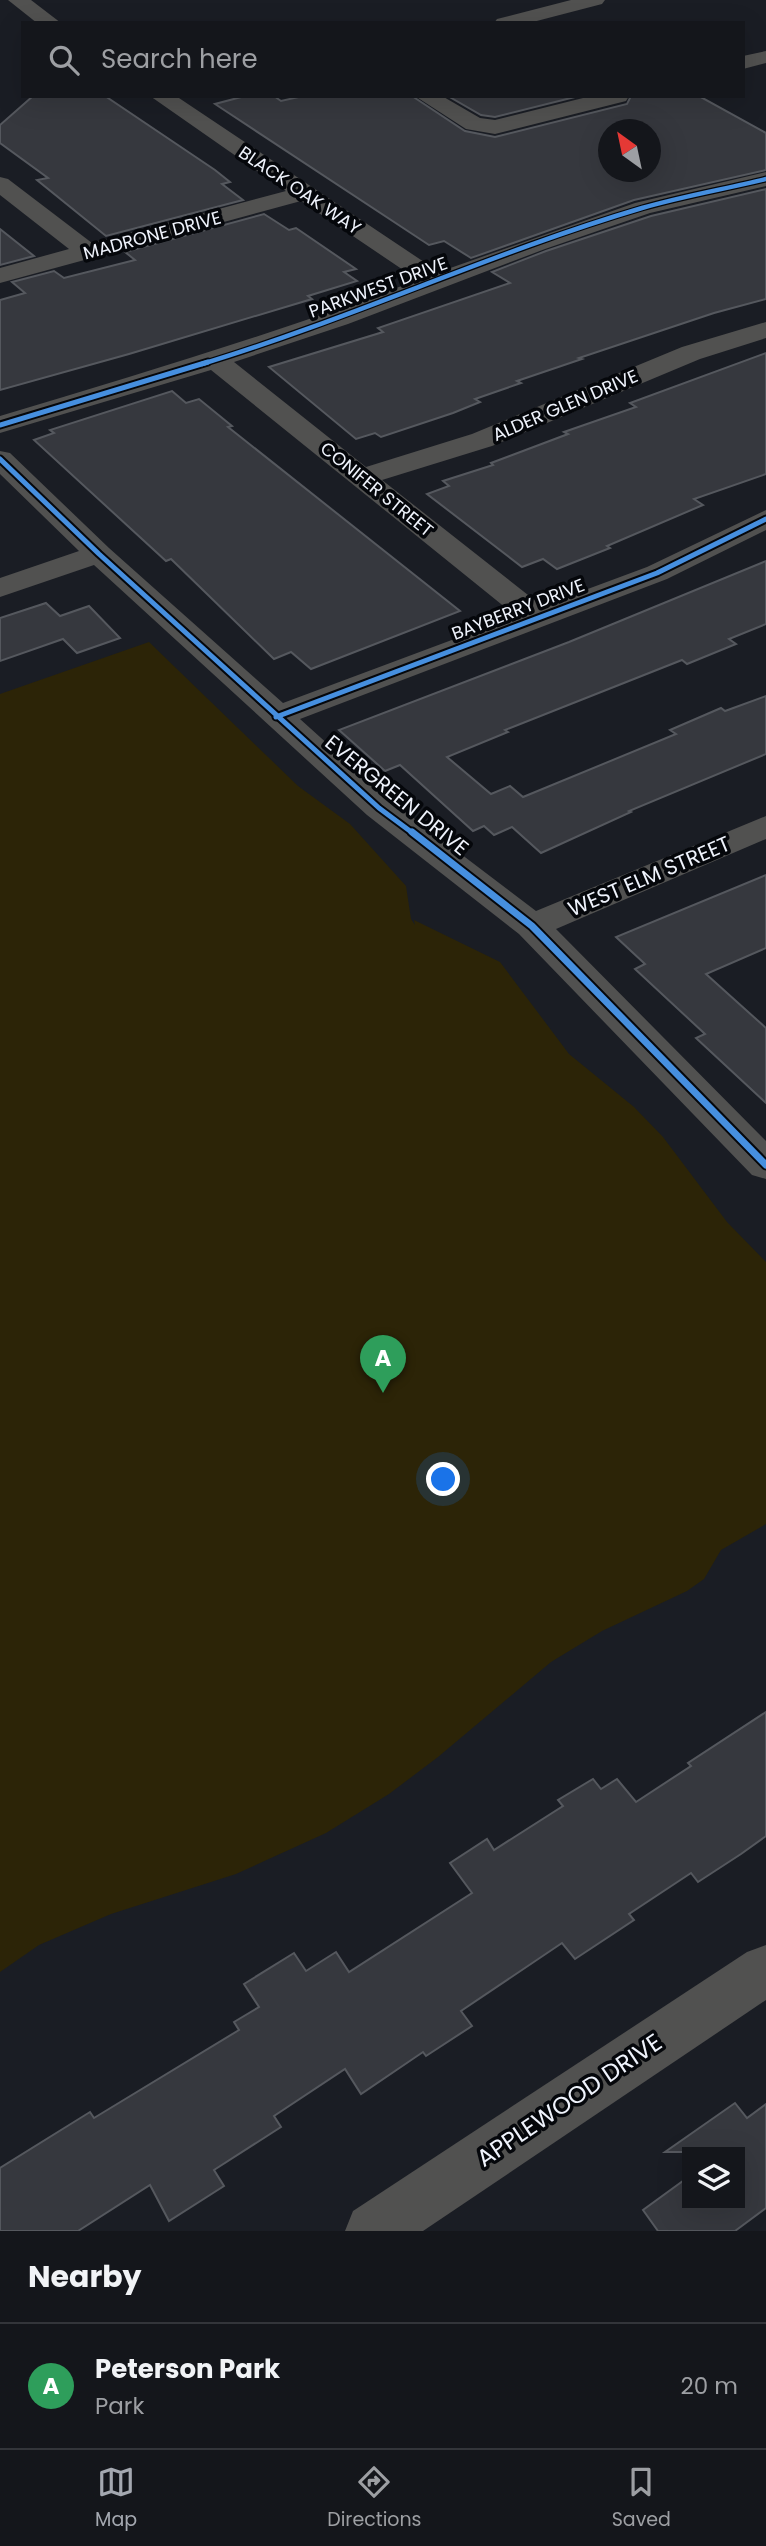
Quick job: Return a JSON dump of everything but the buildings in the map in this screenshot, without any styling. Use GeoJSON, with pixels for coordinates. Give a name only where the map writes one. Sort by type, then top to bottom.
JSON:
{"type":"FeatureCollection","features":[{"type":"Feature","properties":{"kind":"street"},"geometry":{"type":"LineString","coordinates":[[18,0],[48,21]]}},
{"type":"Feature","properties":{"kind":"street"},"geometry":{"type":"LineString","coordinates":[[512,21],[587,1]]}},
{"type":"Feature","properties":{"kind":"street"},"geometry":{"type":"LineString","coordinates":[[745,62],[766,57]]}},
{"type":"Feature","properties":{"kind":"street","name":"BLACK OAK WAY"},"geometry":{"type":"LineString","coordinates":[[164,98],[438,283]]}},
{"type":"Feature","properties":{"kind":"street"},"geometry":{"type":"LineString","coordinates":[[429,98],[474,124],[485,125],[512,125],[611,98]]}},
{"type":"Feature","properties":{"kind":"street","name":"PARKWEST DRIVE"},"geometry":{"type":"LineString","coordinates":[[0,425],[215,360],[643,208],[766,180]]}},
{"type":"Feature","properties":{"kind":"street"},"geometry":{"type":"LineString","coordinates":[[0,184],[88,252]]}},
{"type":"Feature","properties":{"kind":"street","name":"MADRONE DRIVE"},"geometry":{"type":"LineString","coordinates":[[0,276],[303,193]]}},
{"type":"Feature","properties":{"kind":"street","name":"ALDER GLEN DRIVE"},"geometry":{"type":"LineString","coordinates":[[363,477],[482,440],[670,361],[766,330]]}},
{"type":"Feature","properties":{"kind":"street","name":"CONIFER STREET"},"geometry":{"type":"LineString","coordinates":[[215,360],[539,619]]}},
{"type":"Feature","properties":{"kind":"street","name":"EVERGREEN DRIVE"},"geometry":{"type":"LineString","coordinates":[[0,459],[276,717],[379,808],[532,926],[766,1165]]}},
{"type":"Feature","properties":{"kind":"street","name":"BAYBERRY DRIVE"},"geometry":{"type":"LineString","coordinates":[[276,717],[657,573],[766,519]]}},
{"type":"Feature","properties":{"kind":"street"},"geometry":{"type":"LineString","coordinates":[[0,588],[99,554]]}},
{"type":"Feature","properties":{"kind":"street","name":"WEST ELM STREET"},"geometry":{"type":"LineString","coordinates":[[532,926],[766,826]]}},
{"type":"Feature","properties":{"kind":"street","name":"APPLEWOOD DRIVE"},"geometry":{"type":"LineString","coordinates":[[373,2231],[766,1970]]}},
{"type":"Feature","properties":{"kind":"shaded area"},"geometry":{"type":"Polygon","coordinates":[[[149,642],[298,786],[350,824],[406,886],[411,919],[415,925],[414,920],[500,962],[569,1054],[634,1107],[663,1137],[727,1222],[766,1262],[766,1524],[721,1550],[704,1579],[687,1591],[602,1631],[551,1662],[438,1757],[389,1794],[326,1833],[236,1874],[111,1914],[39,1945],[0,1972],[0,694],[149,642]]]}},
{"type":"Feature","properties":{"kind":"cycle path"},"geometry":{"type":"LineString","coordinates":[[0,425],[215,360],[339,319],[536,244],[643,208],[766,179]]}},
{"type":"Feature","properties":{"kind":"cycle path"},"geometry":{"type":"LineString","coordinates":[[0,459],[99,554],[379,808],[532,926],[766,1165]]}},
{"type":"Feature","properties":{"kind":"cycle path"},"geometry":{"type":"LineString","coordinates":[[276,717],[657,573],[766,519]]}},
{"type":"Feature","properties":{"kind":"place","name":"Peterson Park"},"geometry":{"type":"Point","coordinates":[383,1393]}}]}
